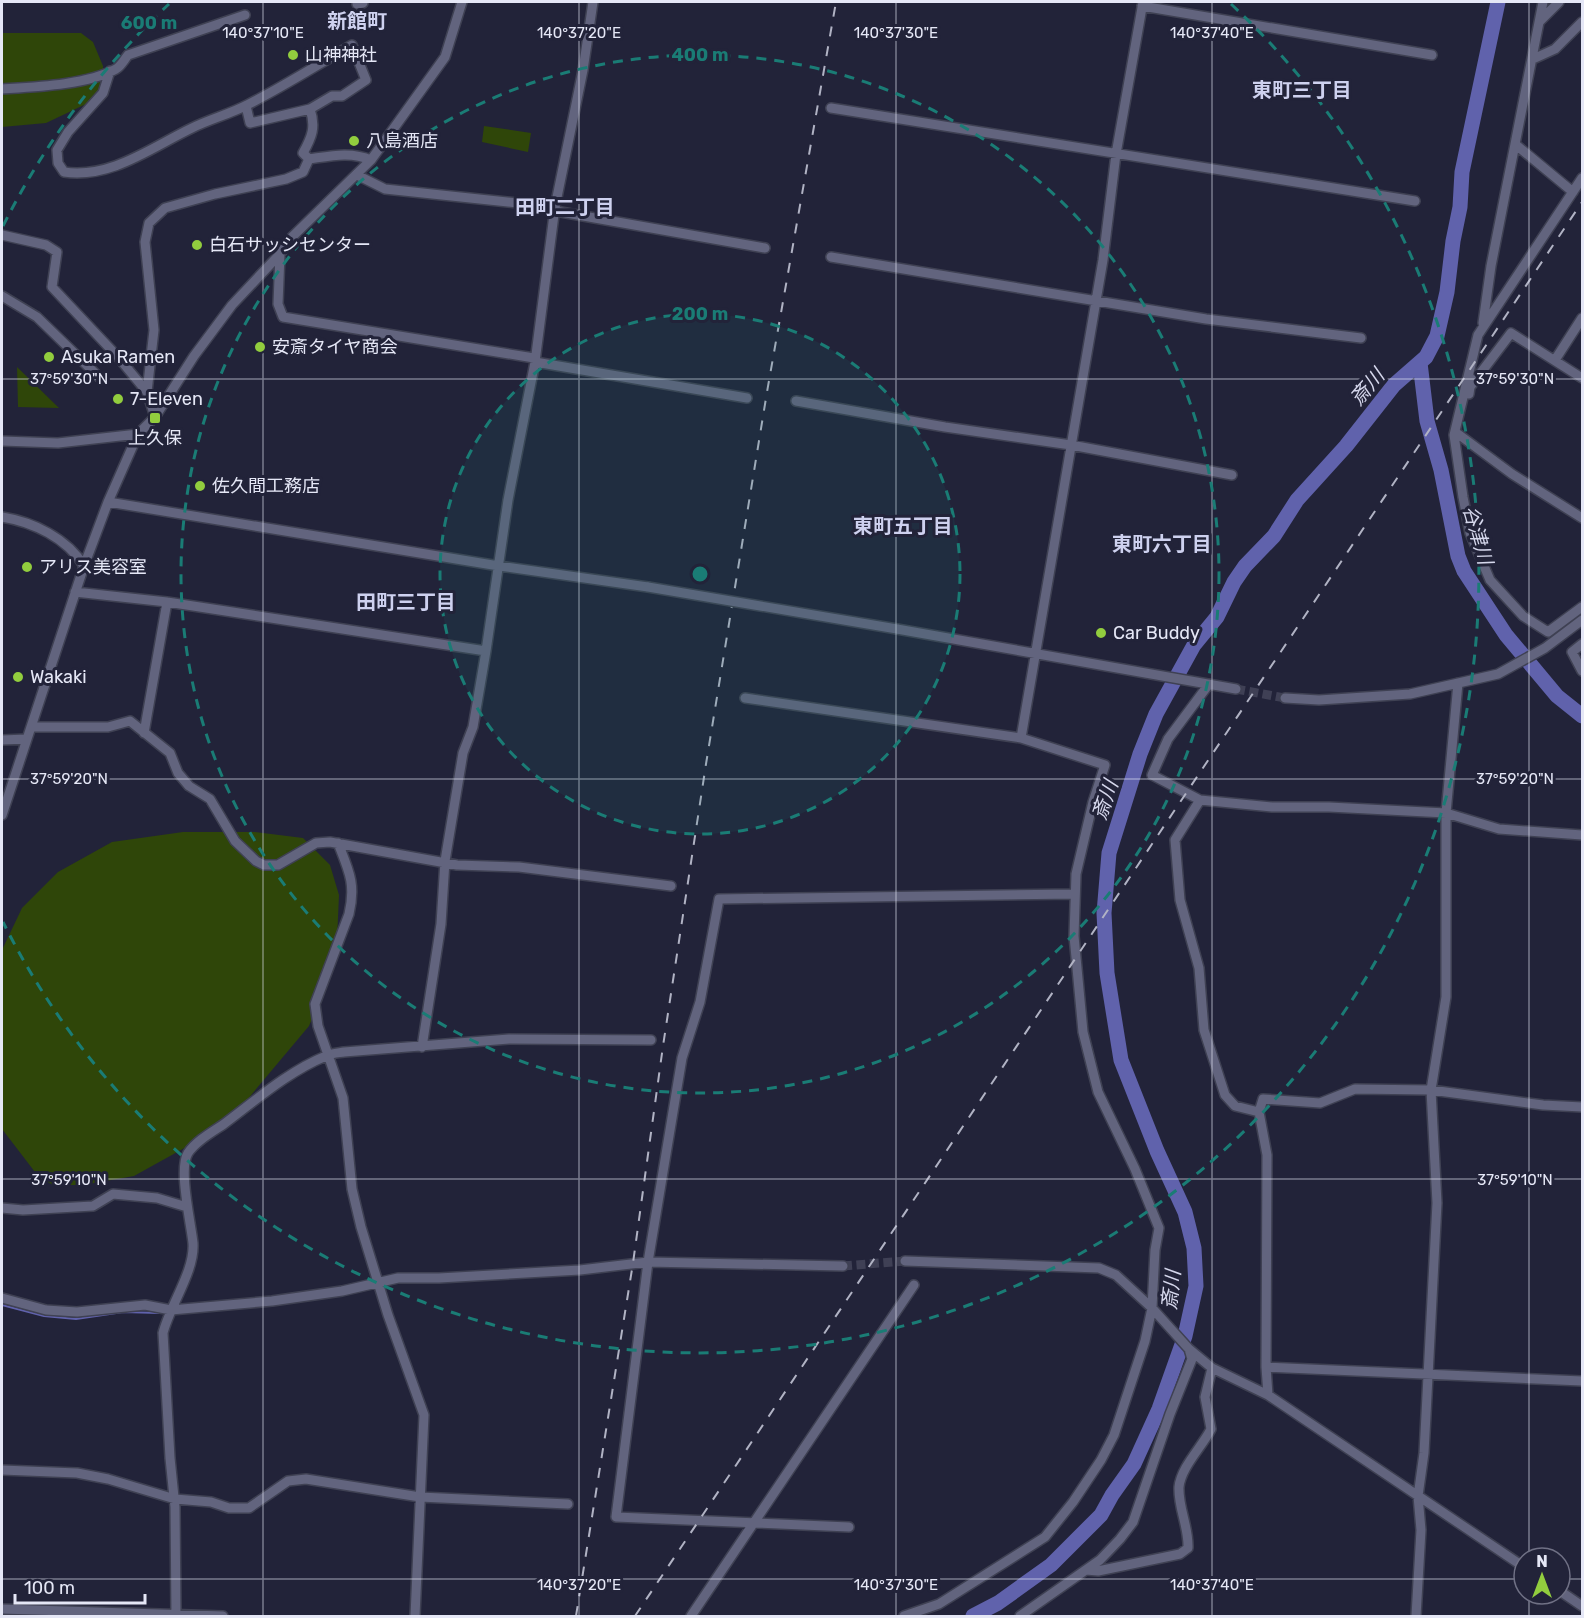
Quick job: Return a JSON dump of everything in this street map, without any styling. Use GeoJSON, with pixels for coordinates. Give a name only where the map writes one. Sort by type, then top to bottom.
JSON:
{"type":"FeatureCollection","features":[{"type":"Feature","properties":{"kind":"street"},"geometry":{"type":"LineString","coordinates":[[2,815],[84,566],[108,502],[138,434],[155,417],[194,356],[232,305],[280,254],[292,237],[371,160],[445,57],[462,2]]}},
{"type":"Feature","properties":{"kind":"street"},"geometry":{"type":"LineString","coordinates":[[422,1047],[441,924],[445,861],[464,753],[473,727],[508,500],[534,360],[555,209],[583,70],[593,2]]}},
{"type":"Feature","properties":{"kind":"street"},"geometry":{"type":"LineString","coordinates":[[1482,327],[1491,266],[1544,2]]}},
{"type":"Feature","properties":{"kind":"street"},"geometry":{"type":"LineString","coordinates":[[1540,21],[1559,2]]}},
{"type":"Feature","properties":{"kind":"street"},"geometry":{"type":"LineString","coordinates":[[1021,738],[1113,195],[1116,154],[1143,4],[1432,55]]}},
{"type":"Feature","properties":{"kind":"street"},"geometry":{"type":"LineString","coordinates":[[2,89],[68,82],[110,71],[118,68],[128,55],[245,15]]}},
{"type":"Feature","properties":{"kind":"street"},"geometry":{"type":"LineString","coordinates":[[1533,60],[1555,49],[1582,22]]}},
{"type":"Feature","properties":{"kind":"street"},"geometry":{"type":"LineString","coordinates":[[110,71],[103,93],[68,132],[57,150],[58,163],[64,172],[77,174],[128,161],[147,153],[192,128],[246,106],[352,45],[366,80],[342,96],[332,96],[310,109],[250,123],[246,106]]}},
{"type":"Feature","properties":{"kind":"street"},"geometry":{"type":"LineString","coordinates":[[831,108],[1415,201]]}},
{"type":"Feature","properties":{"kind":"street"},"geometry":{"type":"LineString","coordinates":[[309,159],[303,153],[312,138],[315,122],[310,109]]}},
{"type":"Feature","properties":{"kind":"street"},"geometry":{"type":"LineString","coordinates":[[1515,144],[1574,192]]}},
{"type":"Feature","properties":{"kind":"street"},"geometry":{"type":"LineString","coordinates":[[309,159],[341,154],[360,155],[371,160]]}},
{"type":"Feature","properties":{"kind":"street"},"geometry":{"type":"LineString","coordinates":[[147,392],[154,330],[145,242],[149,222],[165,208],[215,194],[286,179],[303,172],[309,159]]}},
{"type":"Feature","properties":{"kind":"street"},"geometry":{"type":"LineString","coordinates":[[357,175],[385,189],[420,191],[555,209],[765,248]]}},
{"type":"Feature","properties":{"kind":"street"},"geometry":{"type":"LineString","coordinates":[[1582,178],[1478,335],[1456,434],[1463,497],[1470,533],[1490,580],[1523,616],[1548,632],[1582,607]]}},
{"type":"Feature","properties":{"kind":"street"},"geometry":{"type":"LineString","coordinates":[[2,235],[46,245],[57,252],[52,287],[118,357],[147,392],[155,417]]}},
{"type":"Feature","properties":{"kind":"street"},"geometry":{"type":"LineString","coordinates":[[280,254],[278,304],[283,317],[747,398]]}},
{"type":"Feature","properties":{"kind":"street"},"geometry":{"type":"LineString","coordinates":[[831,257],[1206,319],[1361,338]]}},
{"type":"Feature","properties":{"kind":"street"},"geometry":{"type":"LineString","coordinates":[[2,296],[37,317],[101,379]]}},
{"type":"Feature","properties":{"kind":"street"},"geometry":{"type":"LineString","coordinates":[[1555,360],[1582,318]]}},
{"type":"Feature","properties":{"kind":"street"},"geometry":{"type":"LineString","coordinates":[[1456,434],[1470,387],[1510,333],[1582,378]]}},
{"type":"Feature","properties":{"kind":"street"},"geometry":{"type":"LineString","coordinates":[[796,401],[945,427],[1071,445],[1232,475]]}},
{"type":"Feature","properties":{"kind":"street"},"geometry":{"type":"LineString","coordinates":[[2,441],[58,443],[138,434]]}},
{"type":"Feature","properties":{"kind":"street"},"geometry":{"type":"LineString","coordinates":[[1456,434],[1512,474],[1582,518]]}},
{"type":"Feature","properties":{"kind":"street"},"geometry":{"type":"LineString","coordinates":[[108,502],[897,629],[1236,689]]}},
{"type":"Feature","properties":{"kind":"street"},"geometry":{"type":"LineString","coordinates":[[2,517],[20,520],[51,534],[80,559],[84,566]]}},
{"type":"Feature","properties":{"kind":"street"},"geometry":{"type":"LineString","coordinates":[[75,592],[167,602],[486,651]]}},
{"type":"Feature","properties":{"kind":"street"},"geometry":{"type":"LineString","coordinates":[[144,733],[167,602]]}},
{"type":"Feature","properties":{"kind":"street"},"geometry":{"type":"LineString","coordinates":[[1285,698],[1319,700],[1410,694],[1498,674],[1545,648],[1582,620]]}},
{"type":"Feature","properties":{"kind":"street"},"geometry":{"type":"LineString","coordinates":[[1582,644],[1572,652],[1582,671]]}},
{"type":"Feature","properties":{"kind":"street"},"geometry":{"type":"LineString","coordinates":[[1205,683],[1168,739],[1152,775],[1200,801],[1272,807],[1329,807],[1446,813],[1499,829],[1582,835]]}},
{"type":"Feature","properties":{"kind":"street"},"geometry":{"type":"LineString","coordinates":[[1416,1617],[1421,1530],[1418,1496],[1424,1453],[1437,1203],[1431,1090],[1446,997],[1446,813],[1458,683]]}},
{"type":"Feature","properties":{"kind":"street"},"geometry":{"type":"LineString","coordinates":[[746,698],[1021,738],[1105,765],[1093,802],[1078,864],[1074,894],[1075,947],[1081,1018],[1098,1092],[1135,1169],[1159,1228],[1155,1250],[1154,1311],[1114,1435],[1101,1460],[1073,1502],[1045,1537],[939,1604],[904,1617]]}},
{"type":"Feature","properties":{"kind":"street"},"geometry":{"type":"LineString","coordinates":[[32,727],[108,727],[130,721],[170,753],[178,773],[189,786],[210,800],[235,841],[256,861],[264,865],[278,865],[316,843],[330,842],[457,865],[519,867],[671,886]]}},
{"type":"Feature","properties":{"kind":"street"},"geometry":{"type":"LineString","coordinates":[[2,740],[27,739]]}},
{"type":"Feature","properties":{"kind":"street"},"geometry":{"type":"LineString","coordinates":[[1200,801],[1175,840],[1180,900],[1199,968],[1204,1030],[1225,1095],[1235,1106],[1259,1112]]}},
{"type":"Feature","properties":{"kind":"street"},"geometry":{"type":"LineString","coordinates":[[338,843],[352,880],[352,899],[349,914],[315,1004],[318,1026],[343,1098],[352,1189],[377,1282],[424,1415],[415,1617]]}},
{"type":"Feature","properties":{"kind":"street"},"geometry":{"type":"LineString","coordinates":[[849,1527],[616,1517],[648,1262],[682,1058],[700,1002],[719,898],[1074,894]]}},
{"type":"Feature","properties":{"kind":"street"},"geometry":{"type":"LineString","coordinates":[[176,1616],[175,1499],[170,1458],[163,1333],[191,1260],[193,1245],[184,1168],[188,1154],[199,1142],[272,1088],[327,1055],[508,1039],[651,1040]]}},
{"type":"Feature","properties":{"kind":"street"},"geometry":{"type":"LineString","coordinates":[[1268,1395],[1266,1366],[1267,1155],[1259,1112],[1263,1099],[1320,1103],[1355,1089],[1431,1090],[1543,1105],[1582,1107]]}},
{"type":"Feature","properties":{"kind":"street"},"geometry":{"type":"LineString","coordinates":[[2,1208],[23,1210],[93,1206],[113,1194],[157,1198],[187,1208]]}},
{"type":"Feature","properties":{"kind":"street"},"geometry":{"type":"LineString","coordinates":[[904,1261],[1099,1268],[1116,1275],[1189,1349],[1212,1368],[1268,1395],[1512,1559]]}},
{"type":"Feature","properties":{"kind":"street"},"geometry":{"type":"LineString","coordinates":[[2,1299],[45,1310],[77,1312],[145,1305],[171,1310],[272,1301],[342,1291],[398,1278],[439,1278],[580,1270],[648,1262],[843,1266]]}},
{"type":"Feature","properties":{"kind":"street"},"geometry":{"type":"LineString","coordinates":[[691,1617],[914,1285]]}},
{"type":"Feature","properties":{"kind":"street"},"geometry":{"type":"LineString","coordinates":[[1020,1617],[1100,1560],[1133,1522],[1192,1359],[1189,1349]]}},
{"type":"Feature","properties":{"kind":"street"},"geometry":{"type":"LineString","coordinates":[[1266,1366],[1582,1381]]}},
{"type":"Feature","properties":{"kind":"street"},"geometry":{"type":"LineString","coordinates":[[1086,1570],[1098,1571],[1169,1557],[1184,1552],[1188,1548],[1188,1530],[1179,1487],[1187,1467],[1211,1429],[1205,1397],[1212,1368]]}},
{"type":"Feature","properties":{"kind":"street"},"geometry":{"type":"LineString","coordinates":[[2,1470],[77,1473],[108,1479],[175,1499],[211,1502],[229,1508],[249,1508],[288,1481],[306,1479],[420,1497],[568,1504]]}},
{"type":"Feature","properties":{"kind":"street"},"geometry":{"type":"LineString","coordinates":[[2,1609],[223,1617]]}},
{"type":"Feature","properties":{"kind":"green space"},"geometry":{"type":"Polygon","coordinates":[[[2,33],[81,33],[93,42],[103,66],[103,96],[46,123],[2,127],[2,33]]]}},
{"type":"Feature","properties":{"kind":"green space"},"geometry":{"type":"Polygon","coordinates":[[[484,126],[531,133],[528,152],[482,142],[484,126]]]}},
{"type":"Feature","properties":{"kind":"green space"},"geometry":{"type":"Polygon","coordinates":[[[17,367],[59,408],[18,407],[17,367]]]}},
{"type":"Feature","properties":{"kind":"green space"},"geometry":{"type":"Polygon","coordinates":[[[183,832],[255,832],[303,838],[330,865],[339,895],[336,963],[309,1026],[226,1125],[134,1176],[83,1185],[53,1185],[38,1176],[2,1129],[2,950],[22,908],[58,872],[112,842],[183,832]]]}},
{"type":"Feature","properties":{"kind":"waterway","name":"斎川"},"geometry":{"type":"LineString","coordinates":[[973,1616],[998,1603],[1051,1565],[1101,1515],[1134,1464],[1159,1409],[1185,1336],[1196,1286],[1194,1248],[1185,1212],[1157,1151],[1121,1060],[1107,973],[1104,913],[1109,853],[1140,754],[1156,714],[1194,645],[1217,617],[1234,582],[1245,566],[1274,536],[1297,500],[1346,446],[1394,385],[1426,357],[1437,336],[1447,292],[1460,207],[1462,172],[1498,2]]}},
{"type":"Feature","properties":{"kind":"waterway","name":"谷津川"},"geometry":{"type":"LineString","coordinates":[[1420,363],[1427,421],[1441,470],[1458,556],[1464,571],[1506,635],[1557,696],[1582,716]]}},
{"type":"Feature","properties":{"kind":"waterway"},"geometry":{"type":"LineString","coordinates":[[2,1305],[44,1316],[76,1319],[123,1312],[159,1313]]}},
{"type":"Feature","properties":{"kind":"tunnel"},"geometry":{"type":"LineString","coordinates":[[1236,689],[1285,698]]}},
{"type":"Feature","properties":{"kind":"tunnel"},"geometry":{"type":"LineString","coordinates":[[843,1266],[905,1261]]}},
{"type":"Feature","properties":{"kind":"railway"},"geometry":{"type":"LineString","coordinates":[[576,1616],[633,1263],[706,764],[767,392],[836,2]]}},
{"type":"Feature","properties":{"kind":"railway"},"geometry":{"type":"LineString","coordinates":[[635,1616],[1582,202]]}},
{"type":"Feature","properties":{"kind":"place","name":"山神神社"},"geometry":{"type":"Point","coordinates":[293,55]}},
{"type":"Feature","properties":{"kind":"place","name":"八島酒店"},"geometry":{"type":"Point","coordinates":[354,141]}},
{"type":"Feature","properties":{"kind":"place","name":"白石サッシセンター"},"geometry":{"type":"Point","coordinates":[197,245]}},
{"type":"Feature","properties":{"kind":"place","name":"安斎タイヤ商会"},"geometry":{"type":"Point","coordinates":[260,347]}},
{"type":"Feature","properties":{"kind":"place","name":"Asuka Ramen"},"geometry":{"type":"Point","coordinates":[49,357]}},
{"type":"Feature","properties":{"kind":"place","name":"7-Eleven"},"geometry":{"type":"Point","coordinates":[118,399]}},
{"type":"Feature","properties":{"kind":"place","name":"上久保"},"geometry":{"type":"Point","coordinates":[155,418]}},
{"type":"Feature","properties":{"kind":"place","name":"佐久間工務店"},"geometry":{"type":"Point","coordinates":[200,486]}},
{"type":"Feature","properties":{"kind":"place","name":"アリス美容室"},"geometry":{"type":"Point","coordinates":[27,567]}},
{"type":"Feature","properties":{"kind":"place","name":"Car Buddy"},"geometry":{"type":"Point","coordinates":[1101,633]}},
{"type":"Feature","properties":{"kind":"place","name":"Wakaki"},"geometry":{"type":"Point","coordinates":[18,677]}},
{"type":"Feature","properties":{"kind":"district","name":"新館町"},"geometry":{"type":"Point","coordinates":[357,21]}},
{"type":"Feature","properties":{"kind":"district","name":"東町三丁目"},"geometry":{"type":"Point","coordinates":[1302,90]}},
{"type":"Feature","properties":{"kind":"district","name":"田町二丁目"},"geometry":{"type":"Point","coordinates":[565,207]}},
{"type":"Feature","properties":{"kind":"district","name":"東町五丁目"},"geometry":{"type":"Point","coordinates":[903,526]}},
{"type":"Feature","properties":{"kind":"district","name":"東町六丁目"},"geometry":{"type":"Point","coordinates":[1162,544]}},
{"type":"Feature","properties":{"kind":"district","name":"田町三丁目"},"geometry":{"type":"Point","coordinates":[406,602]}}]}
